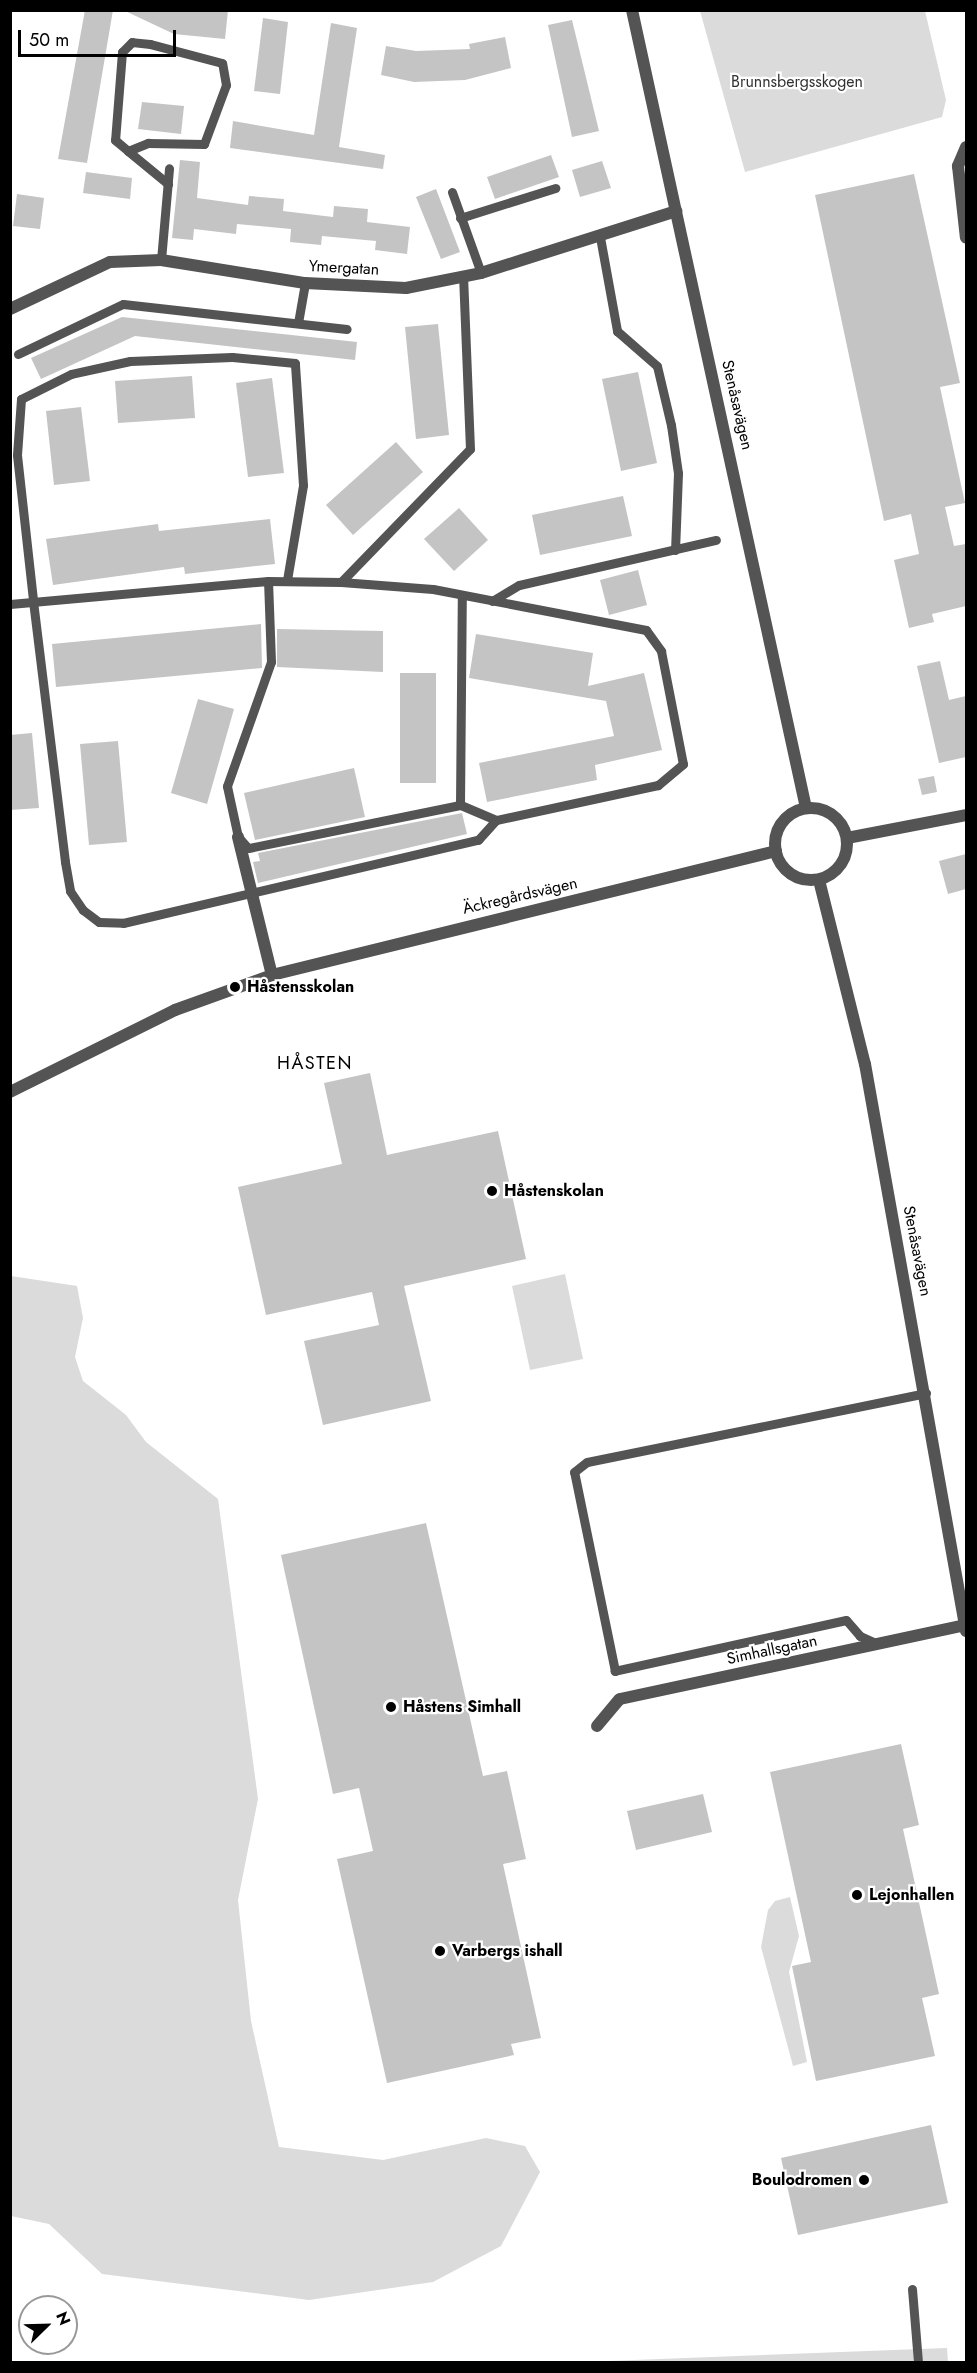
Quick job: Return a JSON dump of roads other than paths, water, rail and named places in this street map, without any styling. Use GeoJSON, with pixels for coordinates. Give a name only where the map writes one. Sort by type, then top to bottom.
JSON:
{"type":"FeatureCollection","features":[{"type":"Feature","properties":{"kind":"street","name":"Stenåsavägen"},"geometry":{"type":"LineString","coordinates":[[632,10],[806,808]]}},
{"type":"Feature","properties":{"kind":"street"},"geometry":{"type":"LineString","coordinates":[[966,147],[958,166],[966,237]]}},
{"type":"Feature","properties":{"kind":"street","name":"Ymergatan"},"geometry":{"type":"LineString","coordinates":[[10,309],[110,262],[161,260],[305,283],[406,288],[463,278],[676,212]]}},
{"type":"Feature","properties":{"kind":"street"},"geometry":{"type":"LineString","coordinates":[[806,808],[836,817],[847,838],[839,868],[819,880],[791,875],[776,851],[781,823],[806,808]]}},
{"type":"Feature","properties":{"kind":"street"},"geometry":{"type":"LineString","coordinates":[[847,838],[966,815]]}},
{"type":"Feature","properties":{"kind":"street"},"geometry":{"type":"LineString","coordinates":[[238,837],[272,975]]}},
{"type":"Feature","properties":{"kind":"street","name":"Äckregårdsvägen"},"geometry":{"type":"LineString","coordinates":[[10,1092],[175,1010],[272,975],[776,851]]}},
{"type":"Feature","properties":{"kind":"street","name":"Stenåsavägen"},"geometry":{"type":"LineString","coordinates":[[819,880],[865,1064],[926,1393],[966,1628]]}},
{"type":"Feature","properties":{"kind":"street","name":"Simhallsgatan"},"geometry":{"type":"LineString","coordinates":[[597,1726],[621,1699],[879,1644],[966,1628]]}},
{"type":"Feature","properties":{"kind":"lane"},"geometry":{"type":"LineString","coordinates":[[128,151],[148,143],[204,144],[226,85],[222,63],[207,55],[132,42],[122,52],[115,140],[128,151],[168,184]]}},
{"type":"Feature","properties":{"kind":"lane"},"geometry":{"type":"LineString","coordinates":[[161,260],[169,168]]}},
{"type":"Feature","properties":{"kind":"lane"},"geometry":{"type":"LineString","coordinates":[[460,218],[555,188]]}},
{"type":"Feature","properties":{"kind":"lane"},"geometry":{"type":"LineString","coordinates":[[452,192],[480,273]]}},
{"type":"Feature","properties":{"kind":"lane"},"geometry":{"type":"LineString","coordinates":[[600,237],[617,331],[657,366],[671,425],[678,473],[675,550]]}},
{"type":"Feature","properties":{"kind":"lane"},"geometry":{"type":"LineString","coordinates":[[341,582],[470,449],[463,278]]}},
{"type":"Feature","properties":{"kind":"lane"},"geometry":{"type":"LineString","coordinates":[[298,323],[305,283]]}},
{"type":"Feature","properties":{"kind":"lane"},"geometry":{"type":"LineString","coordinates":[[18,354],[123,304],[347,328]]}},
{"type":"Feature","properties":{"kind":"lane"},"geometry":{"type":"LineString","coordinates":[[287,580],[303,485],[295,363],[169,357],[71,374],[21,399],[17,454],[33,602],[70,891],[99,921],[123,923],[478,840],[496,820]]}},
{"type":"Feature","properties":{"kind":"lane"},"geometry":{"type":"LineString","coordinates":[[492,601],[519,585],[716,540]]}},
{"type":"Feature","properties":{"kind":"lane"},"geometry":{"type":"LineString","coordinates":[[10,604],[268,581],[341,582],[462,595],[653,635],[684,756],[678,772],[658,785],[496,820],[460,805],[261,848],[241,845],[227,786],[271,662],[268,581]]}},
{"type":"Feature","properties":{"kind":"lane"},"geometry":{"type":"LineString","coordinates":[[460,805],[462,595]]}},
{"type":"Feature","properties":{"kind":"lane"},"geometry":{"type":"LineString","coordinates":[[879,1644],[860,1636],[846,1620],[615,1671],[574,1472],[587,1462],[926,1393]]}},
{"type":"Feature","properties":{"kind":"lane"},"geometry":{"type":"LineString","coordinates":[[912,2289],[918,2362]]}},
{"type":"Feature","properties":{"kind":"place","name":"Håstensskolan"},"geometry":{"type":"Point","coordinates":[235,987]}},
{"type":"Feature","properties":{"kind":"place","name":"Håstenskolan"},"geometry":{"type":"Point","coordinates":[492,1191]}},
{"type":"Feature","properties":{"kind":"place","name":"Håstens Simhall"},"geometry":{"type":"Point","coordinates":[391,1707]}},
{"type":"Feature","properties":{"kind":"place","name":"Lejonhallen"},"geometry":{"type":"Point","coordinates":[857,1895]}},
{"type":"Feature","properties":{"kind":"place","name":"Varbergs ishall"},"geometry":{"type":"Point","coordinates":[440,1951]}},
{"type":"Feature","properties":{"kind":"place","name":"Boulodromen"},"geometry":{"type":"Point","coordinates":[864,2180]}},
{"type":"Feature","properties":{"kind":"district","name":"HÅSTEN"},"geometry":{"type":"Point","coordinates":[315,1063]}},
{"type":"Feature","properties":{"kind":"park label","name":"Brunnsbergsskogen"},"geometry":{"type":"Point","coordinates":[797,82]}}]}
